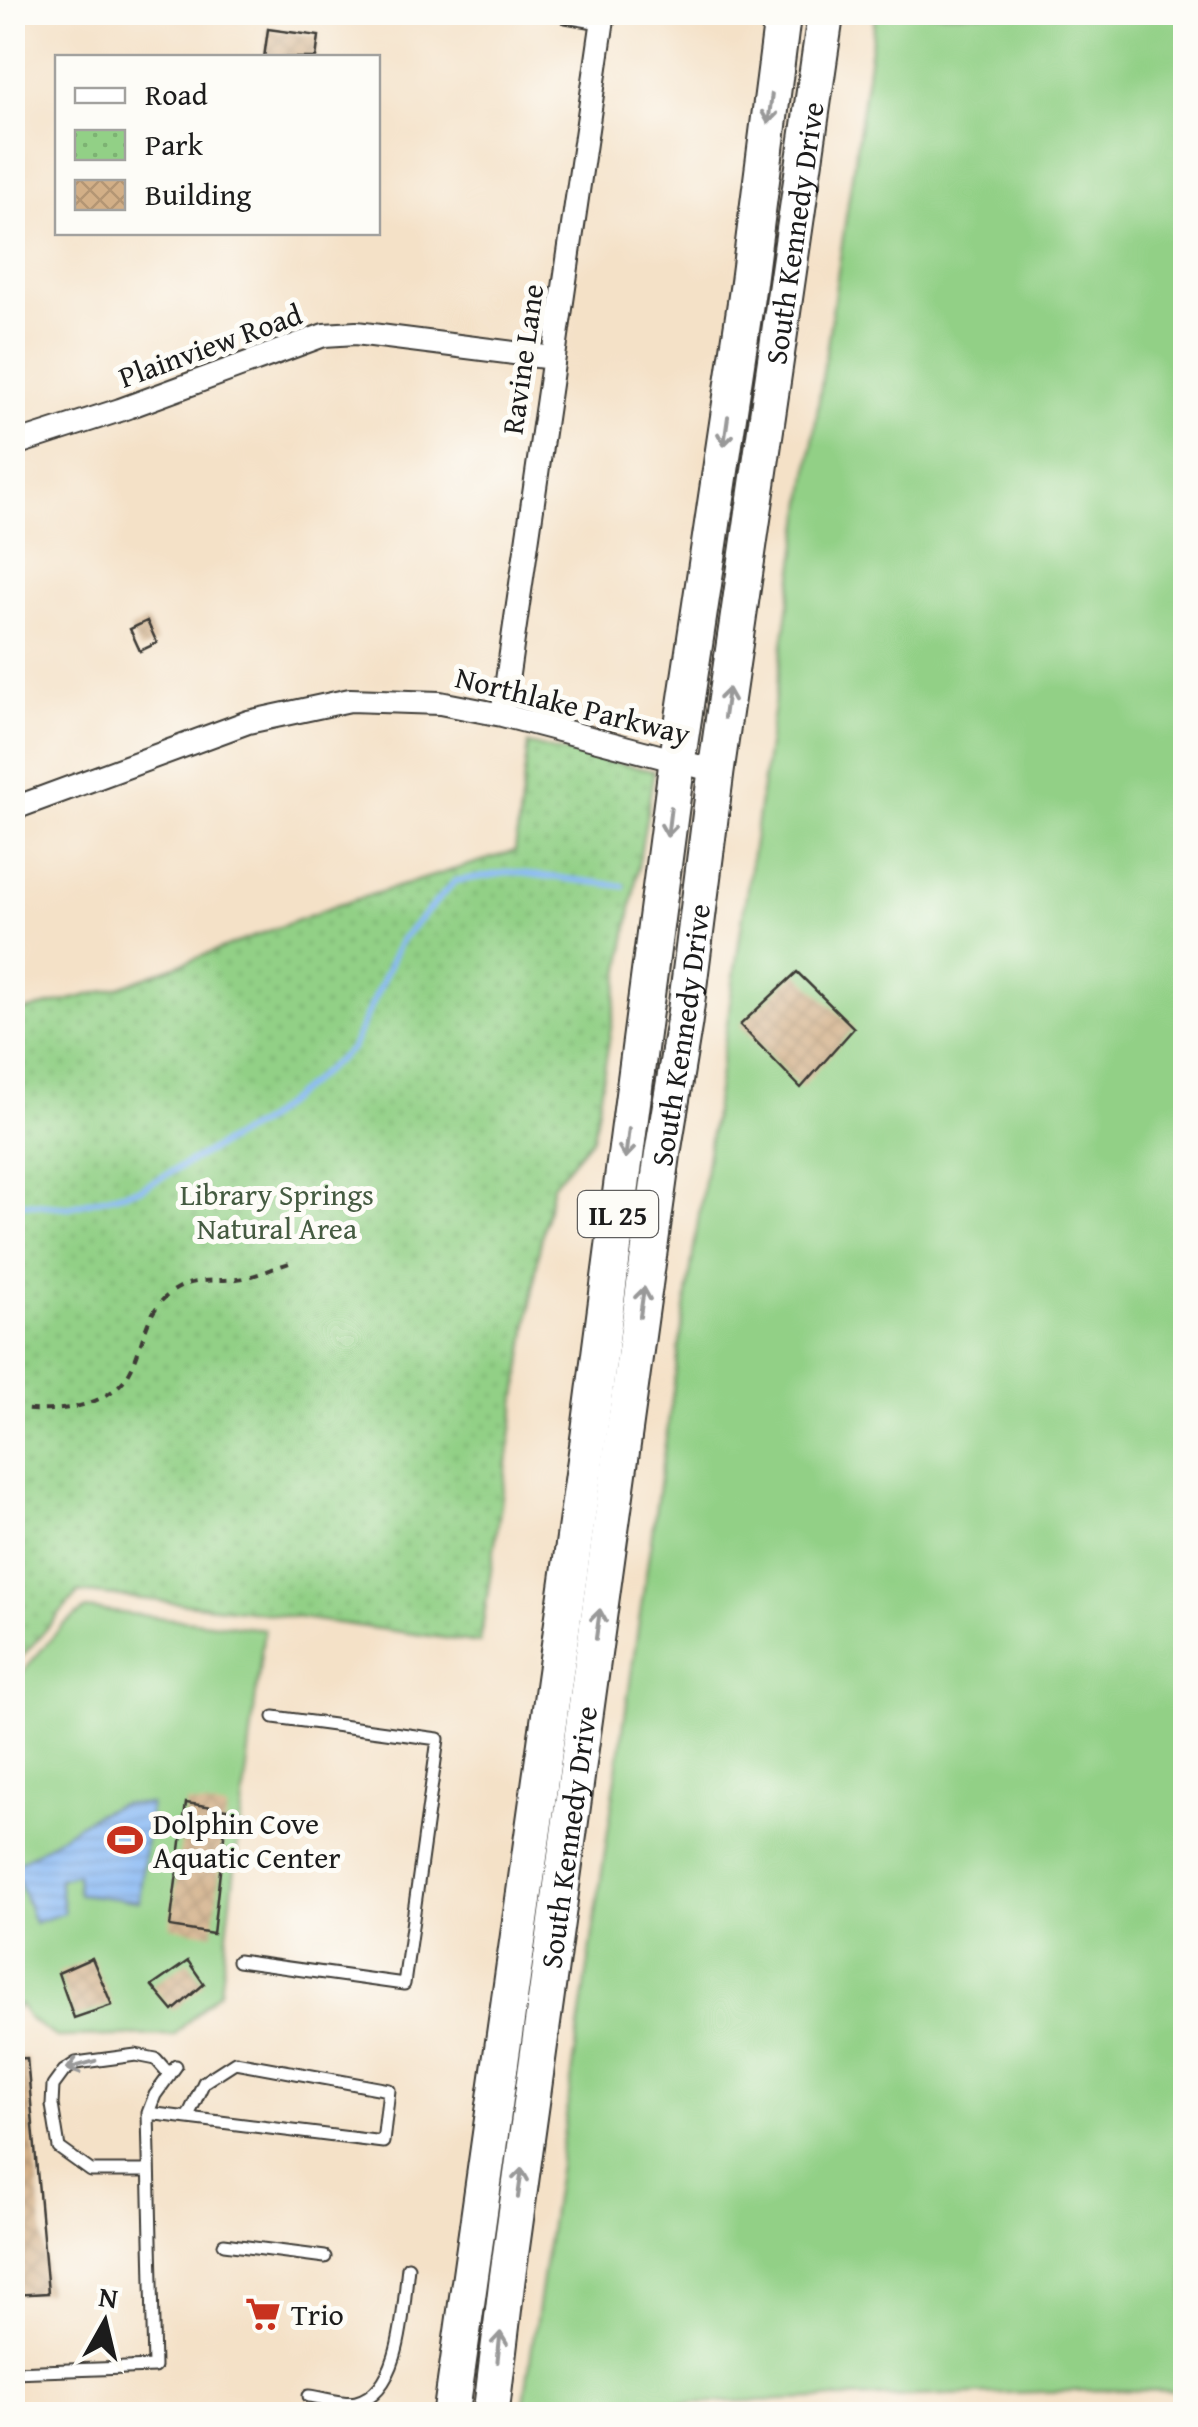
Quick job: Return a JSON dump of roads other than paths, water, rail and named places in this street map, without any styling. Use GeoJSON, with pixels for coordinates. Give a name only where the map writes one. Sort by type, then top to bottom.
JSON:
{"type":"FeatureCollection","features":[{"type":"Feature","properties":{"kind":"main road","name":"South Kennedy Drive"},"geometry":{"type":"LineString","coordinates":[[451,2414],[783,12]]}},
{"type":"Feature","properties":{"kind":"main road","name":"South Kennedy Drive"},"geometry":{"type":"LineString","coordinates":[[491,2414],[509,2260],[684,1023],[716,771],[826,12]]}},
{"type":"Feature","properties":{"kind":"street"},"geometry":{"type":"LineString","coordinates":[[568,12],[604,15]]}},
{"type":"Feature","properties":{"kind":"street","name":"Ravine Lane"},"geometry":{"type":"LineString","coordinates":[[502,715],[604,15]]}},
{"type":"Feature","properties":{"kind":"street","name":"Plainview Road"},"geometry":{"type":"LineString","coordinates":[[12,445],[324,335],[356,333],[552,358]]}},
{"type":"Feature","properties":{"kind":"street","name":"Northlake Parkway"},"geometry":{"type":"LineString","coordinates":[[12,809],[248,722],[296,708],[384,698],[440,703],[502,715],[716,771]]}},
{"type":"Feature","properties":{"kind":"lane"},"geometry":{"type":"LineString","coordinates":[[238,1961],[404,1984],[438,1739],[274,1717]]}},
{"type":"Feature","properties":{"kind":"lane"},"geometry":{"type":"LineString","coordinates":[[12,2372],[154,2367],[148,2114],[155,2094],[173,2070],[156,2059],[136,2055],[76,2063],[64,2070],[53,2086],[58,2148],[92,2170],[148,2171]]}},
{"type":"Feature","properties":{"kind":"lane"},"geometry":{"type":"LineString","coordinates":[[148,2114],[383,2142],[388,2090],[235,2062],[204,2082],[188,2116]]}},
{"type":"Feature","properties":{"kind":"lane"},"geometry":{"type":"LineString","coordinates":[[224,2244],[324,2257]]}},
{"type":"Feature","properties":{"kind":"lane"},"geometry":{"type":"LineString","coordinates":[[309,2396],[356,2402],[381,2387],[398,2349],[408,2267]]}},
{"type":"Feature","properties":{"kind":"water"},"geometry":{"type":"Polygon","coordinates":[[[121,1804],[150,1804],[139,1901],[78,1894],[77,1874],[59,1879],[64,1913],[34,1923],[13,1865],[92,1816],[121,1804]]]}},
{"type":"Feature","properties":{"kind":"waterway"},"geometry":{"type":"LineString","coordinates":[[12,1202],[69,1207],[142,1188],[265,1120],[352,1048],[400,941],[455,881],[512,872],[623,886]]}},
{"type":"Feature","properties":{"kind":"place","name":"Dolphin Cove Aquatic Center"},"geometry":{"type":"Point","coordinates":[125,1840]}},
{"type":"Feature","properties":{"kind":"place","name":"Trio"},"geometry":{"type":"Point","coordinates":[263,2314]}},
{"type":"Feature","properties":{"kind":"park label","name":"Library Springs Natural Area"},"geometry":{"type":"Point","coordinates":[277,1211]}}]}
